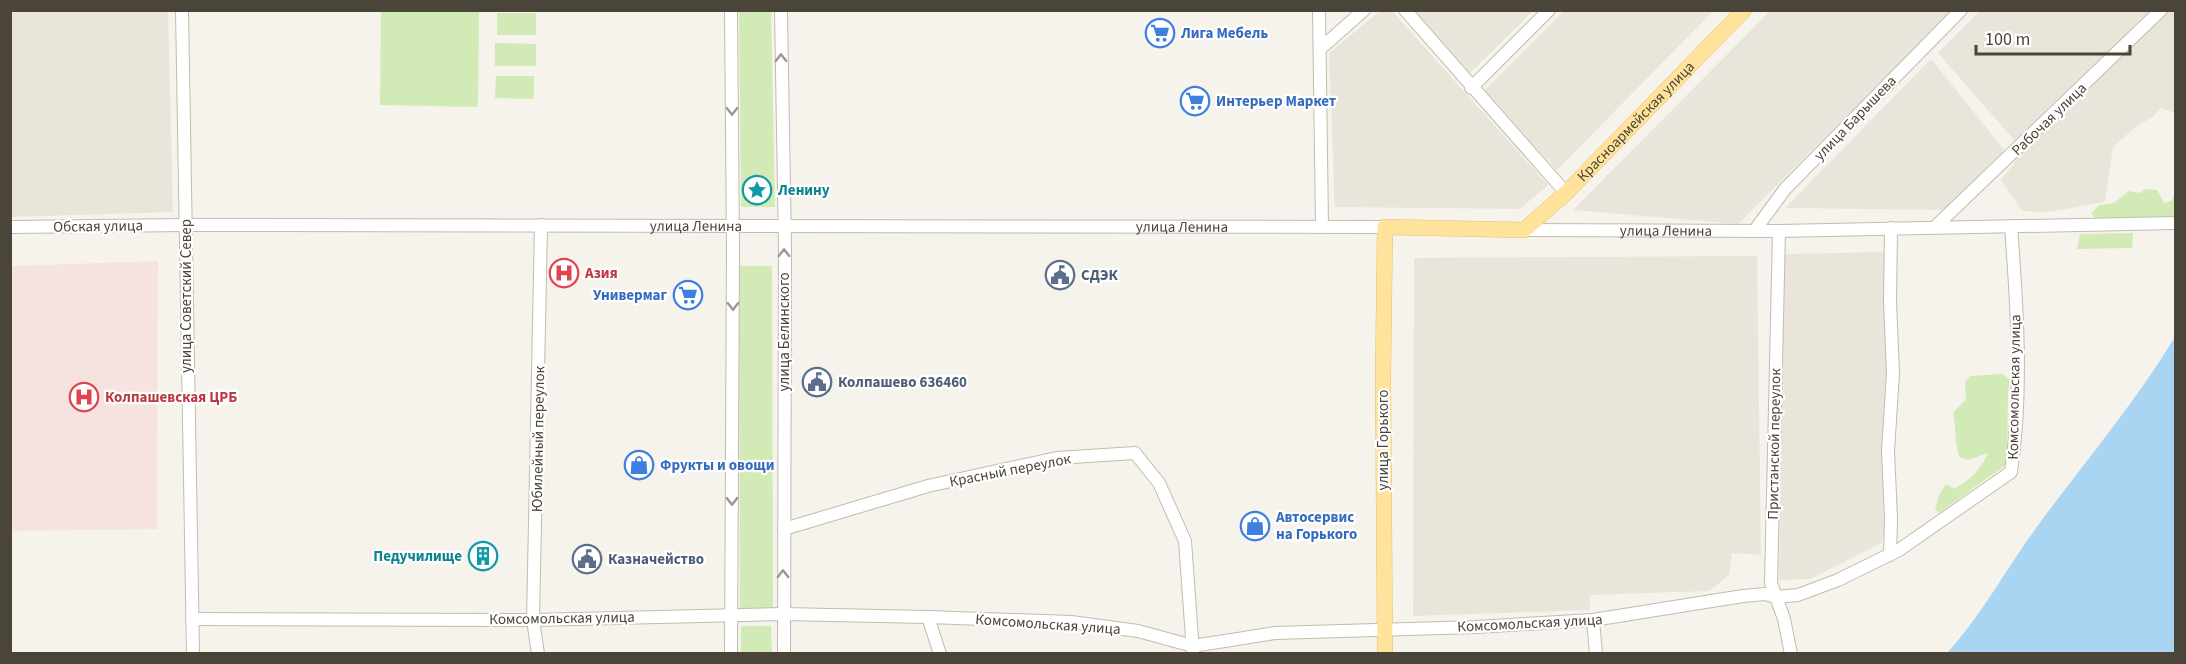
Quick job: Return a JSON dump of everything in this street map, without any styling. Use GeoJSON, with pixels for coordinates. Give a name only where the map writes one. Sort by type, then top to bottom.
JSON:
{"type":"FeatureCollection","features":[{"type":"Feature","properties":{"kind":"main road","name":"Красноармейская улица"},"geometry":{"type":"LineString","coordinates":[[1524,230],[1566,193],[1744,10]]}},
{"type":"Feature","properties":{"kind":"main road","name":"улица Ленина"},"geometry":{"type":"LineString","coordinates":[[1385,227],[1524,230]]}},
{"type":"Feature","properties":{"kind":"main road","name":"улица Горького"},"geometry":{"type":"LineString","coordinates":[[1385,227],[1385,654]]}},
{"type":"Feature","properties":{"kind":"street","name":"улица Советский Север"},"geometry":{"type":"LineString","coordinates":[[182,10],[193,654]]}},
{"type":"Feature","properties":{"kind":"street"},"geometry":{"type":"LineString","coordinates":[[731,10],[733,225],[731,654]]}},
{"type":"Feature","properties":{"kind":"street","name":"улица Белинского"},"geometry":{"type":"LineString","coordinates":[[781,10],[784,225],[784,654]]}},
{"type":"Feature","properties":{"kind":"street"},"geometry":{"type":"LineString","coordinates":[[1319,10],[1322,226]]}},
{"type":"Feature","properties":{"kind":"street"},"geometry":{"type":"LineString","coordinates":[[1320,49],[1364,10]]}},
{"type":"Feature","properties":{"kind":"street"},"geometry":{"type":"LineString","coordinates":[[1405,10],[1566,193]]}},
{"type":"Feature","properties":{"kind":"street"},"geometry":{"type":"LineString","coordinates":[[1472,88],[1548,10]]}},
{"type":"Feature","properties":{"kind":"street","name":"улица Барышева"},"geometry":{"type":"LineString","coordinates":[[1755,230],[1785,189],[1960,10]]}},
{"type":"Feature","properties":{"kind":"street","name":"Рабочая улица"},"geometry":{"type":"LineString","coordinates":[[1935,227],[2161,10]]}},
{"type":"Feature","properties":{"kind":"street","name":"улица Ленина"},"geometry":{"type":"LineString","coordinates":[[1524,230],[1779,231],[2175,223]]}},
{"type":"Feature","properties":{"kind":"street","name":"улица Ленина"},"geometry":{"type":"LineString","coordinates":[[186,225],[1385,227]]}},
{"type":"Feature","properties":{"kind":"street","name":"Обская улица"},"geometry":{"type":"LineString","coordinates":[[10,227],[186,225]]}},
{"type":"Feature","properties":{"kind":"street","name":"Юбилейный переулок"},"geometry":{"type":"LineString","coordinates":[[538,654],[533,620],[541,225]]}},
{"type":"Feature","properties":{"kind":"street","name":"Комсомольская улица"},"geometry":{"type":"LineString","coordinates":[[192,619],[533,620],[783,614],[928,617],[1071,622],[1138,631],[1193,650],[1275,633],[1476,627],[1593,620],[1743,596],[1765,594],[1776,597],[1798,596],[1839,580],[1890,555],[2011,472],[2015,448],[2017,356],[2011,226]]}},
{"type":"Feature","properties":{"kind":"street"},"geometry":{"type":"LineString","coordinates":[[1890,555],[1888,451],[1893,373],[1890,302],[1891,228]]}},
{"type":"Feature","properties":{"kind":"street","name":"Пристанской переулок"},"geometry":{"type":"LineString","coordinates":[[1779,231],[1771,583],[1784,619],[1791,654]]}},
{"type":"Feature","properties":{"kind":"street","name":"Красный переулок"},"geometry":{"type":"LineString","coordinates":[[784,529],[928,486],[1057,458],[1135,453],[1160,483],[1185,541],[1193,650]]}},
{"type":"Feature","properties":{"kind":"street"},"geometry":{"type":"LineString","coordinates":[[928,617],[940,654]]}},
{"type":"Feature","properties":{"kind":"street"},"geometry":{"type":"LineString","coordinates":[[1593,620],[1596,654]]}},
{"type":"Feature","properties":{"kind":"shaded area"},"geometry":{"type":"Polygon","coordinates":[[[10,11],[168,11],[173,212],[11,217],[10,11]]]}},
{"type":"Feature","properties":{"kind":"shaded area"},"geometry":{"type":"Polygon","coordinates":[[[1380,11],[1392,11],[1548,185],[1520,209],[1335,207],[1329,53],[1380,11]]]}},
{"type":"Feature","properties":{"kind":"shaded area"},"geometry":{"type":"Polygon","coordinates":[[[1411,11],[1533,11],[1468,75],[1411,11]]]}},
{"type":"Feature","properties":{"kind":"shaded area"},"geometry":{"type":"Polygon","coordinates":[[[1564,11],[1713,11],[1557,170],[1483,92],[1564,11]]]}},
{"type":"Feature","properties":{"kind":"shaded area"},"geometry":{"type":"Polygon","coordinates":[[[1770,11],[1952,11],[1738,224],[1573,210],[1770,11]]]}},
{"type":"Feature","properties":{"kind":"shaded area"},"geometry":{"type":"Polygon","coordinates":[[[1980,11],[2150,11],[2016,142],[1938,53],[1980,11]]]}},
{"type":"Feature","properties":{"kind":"shaded area"},"geometry":{"type":"Polygon","coordinates":[[[2166,11],[2175,11],[2175,113],[2161,108],[2153,117],[2138,125],[2113,147],[2105,202],[2048,212],[2022,211],[2001,180],[2035,136],[2166,11]]]}},
{"type":"Feature","properties":{"kind":"shaded area"},"geometry":{"type":"Polygon","coordinates":[[[1931,59],[2005,151],[1946,210],[1785,208],[1931,59]]]}},
{"type":"Feature","properties":{"kind":"shaded area"},"geometry":{"type":"Polygon","coordinates":[[[1886,252],[1887,361],[1882,449],[1884,534],[1882,543],[1810,579],[1779,580],[1784,254],[1886,252]]]}},
{"type":"Feature","properties":{"kind":"shaded area"},"geometry":{"type":"Polygon","coordinates":[[[1757,256],[1761,555],[1732,553],[1729,575],[1709,591],[1590,595],[1590,610],[1413,616],[1414,258],[1757,256]]]}},
{"type":"Feature","properties":{"kind":"shaded area","name":"Колпашевская ЦРБ"},"geometry":{"type":"Polygon","coordinates":[[[158,261],[157,529],[11,531],[11,266],[158,261]]]}},
{"type":"Feature","properties":{"kind":"green space"},"geometry":{"type":"Polygon","coordinates":[[[381,11],[479,11],[478,107],[380,105],[381,11]]]}},
{"type":"Feature","properties":{"kind":"green space"},"geometry":{"type":"Polygon","coordinates":[[[739,11],[771,11],[775,207],[741,207],[739,11]]]}},
{"type":"Feature","properties":{"kind":"green space"},"geometry":{"type":"Polygon","coordinates":[[[497,13],[536,13],[536,35],[497,35],[497,13]]]}},
{"type":"Feature","properties":{"kind":"green space"},"geometry":{"type":"Polygon","coordinates":[[[495,43],[536,44],[536,66],[495,66],[495,43]]]}},
{"type":"Feature","properties":{"kind":"green space"},"geometry":{"type":"Polygon","coordinates":[[[496,76],[534,76],[534,99],[495,98],[496,76]]]}},
{"type":"Feature","properties":{"kind":"green space"},"geometry":{"type":"Polygon","coordinates":[[[2145,189],[2157,190],[2164,203],[2171,201],[2175,196],[2175,220],[2099,222],[2091,213],[2099,205],[2114,203],[2129,191],[2140,193],[2145,189]]]}},
{"type":"Feature","properties":{"kind":"green space"},"geometry":{"type":"Polygon","coordinates":[[[2133,233],[2132,248],[2077,249],[2080,234],[2133,233]]]}},
{"type":"Feature","properties":{"kind":"green space"},"geometry":{"type":"Polygon","coordinates":[[[739,266],[772,266],[773,608],[740,608],[739,266]]]}},
{"type":"Feature","properties":{"kind":"green space"},"geometry":{"type":"Polygon","coordinates":[[[2003,374],[2010,380],[2007,464],[1939,513],[1935,509],[1939,495],[1946,484],[1954,489],[1965,482],[1982,465],[1988,453],[1969,460],[1959,457],[1953,413],[1966,399],[1965,382],[1970,376],[2003,374]]]}},
{"type":"Feature","properties":{"kind":"green space"},"geometry":{"type":"Polygon","coordinates":[[[741,626],[771,626],[772,653],[741,653],[741,626]]]}},
{"type":"Feature","properties":{"kind":"water"},"geometry":{"type":"Polygon","coordinates":[[[2175,337],[2175,653],[1947,653],[1978,614],[2024,545],[2140,390],[2175,337]]]}},
{"type":"Feature","properties":{"kind":"place","name":"Лига Мебель"},"geometry":{"type":"Point","coordinates":[1160,33]}},
{"type":"Feature","properties":{"kind":"place","name":"Интерьер Маркет"},"geometry":{"type":"Point","coordinates":[1195,101]}},
{"type":"Feature","properties":{"kind":"place","name":"Ленину"},"geometry":{"type":"Point","coordinates":[757,190]}},
{"type":"Feature","properties":{"kind":"place","name":"Азия"},"geometry":{"type":"Point","coordinates":[564,273]}},
{"type":"Feature","properties":{"kind":"place","name":"СДЭК"},"geometry":{"type":"Point","coordinates":[1060,275]}},
{"type":"Feature","properties":{"kind":"place","name":"Универмаг"},"geometry":{"type":"Point","coordinates":[688,295]}},
{"type":"Feature","properties":{"kind":"place","name":"Колпашево 636460"},"geometry":{"type":"Point","coordinates":[817,382]}},
{"type":"Feature","properties":{"kind":"place","name":"Колпашевская ЦРБ"},"geometry":{"type":"Point","coordinates":[84,397]}},
{"type":"Feature","properties":{"kind":"place","name":"Фрукты и овощи"},"geometry":{"type":"Point","coordinates":[639,465]}},
{"type":"Feature","properties":{"kind":"place","name":"Автосервис на Горького"},"geometry":{"type":"Point","coordinates":[1255,526]}},
{"type":"Feature","properties":{"kind":"place","name":"Педучилище"},"geometry":{"type":"Point","coordinates":[483,556]}},
{"type":"Feature","properties":{"kind":"place","name":"Казначейство"},"geometry":{"type":"Point","coordinates":[587,559]}}]}
